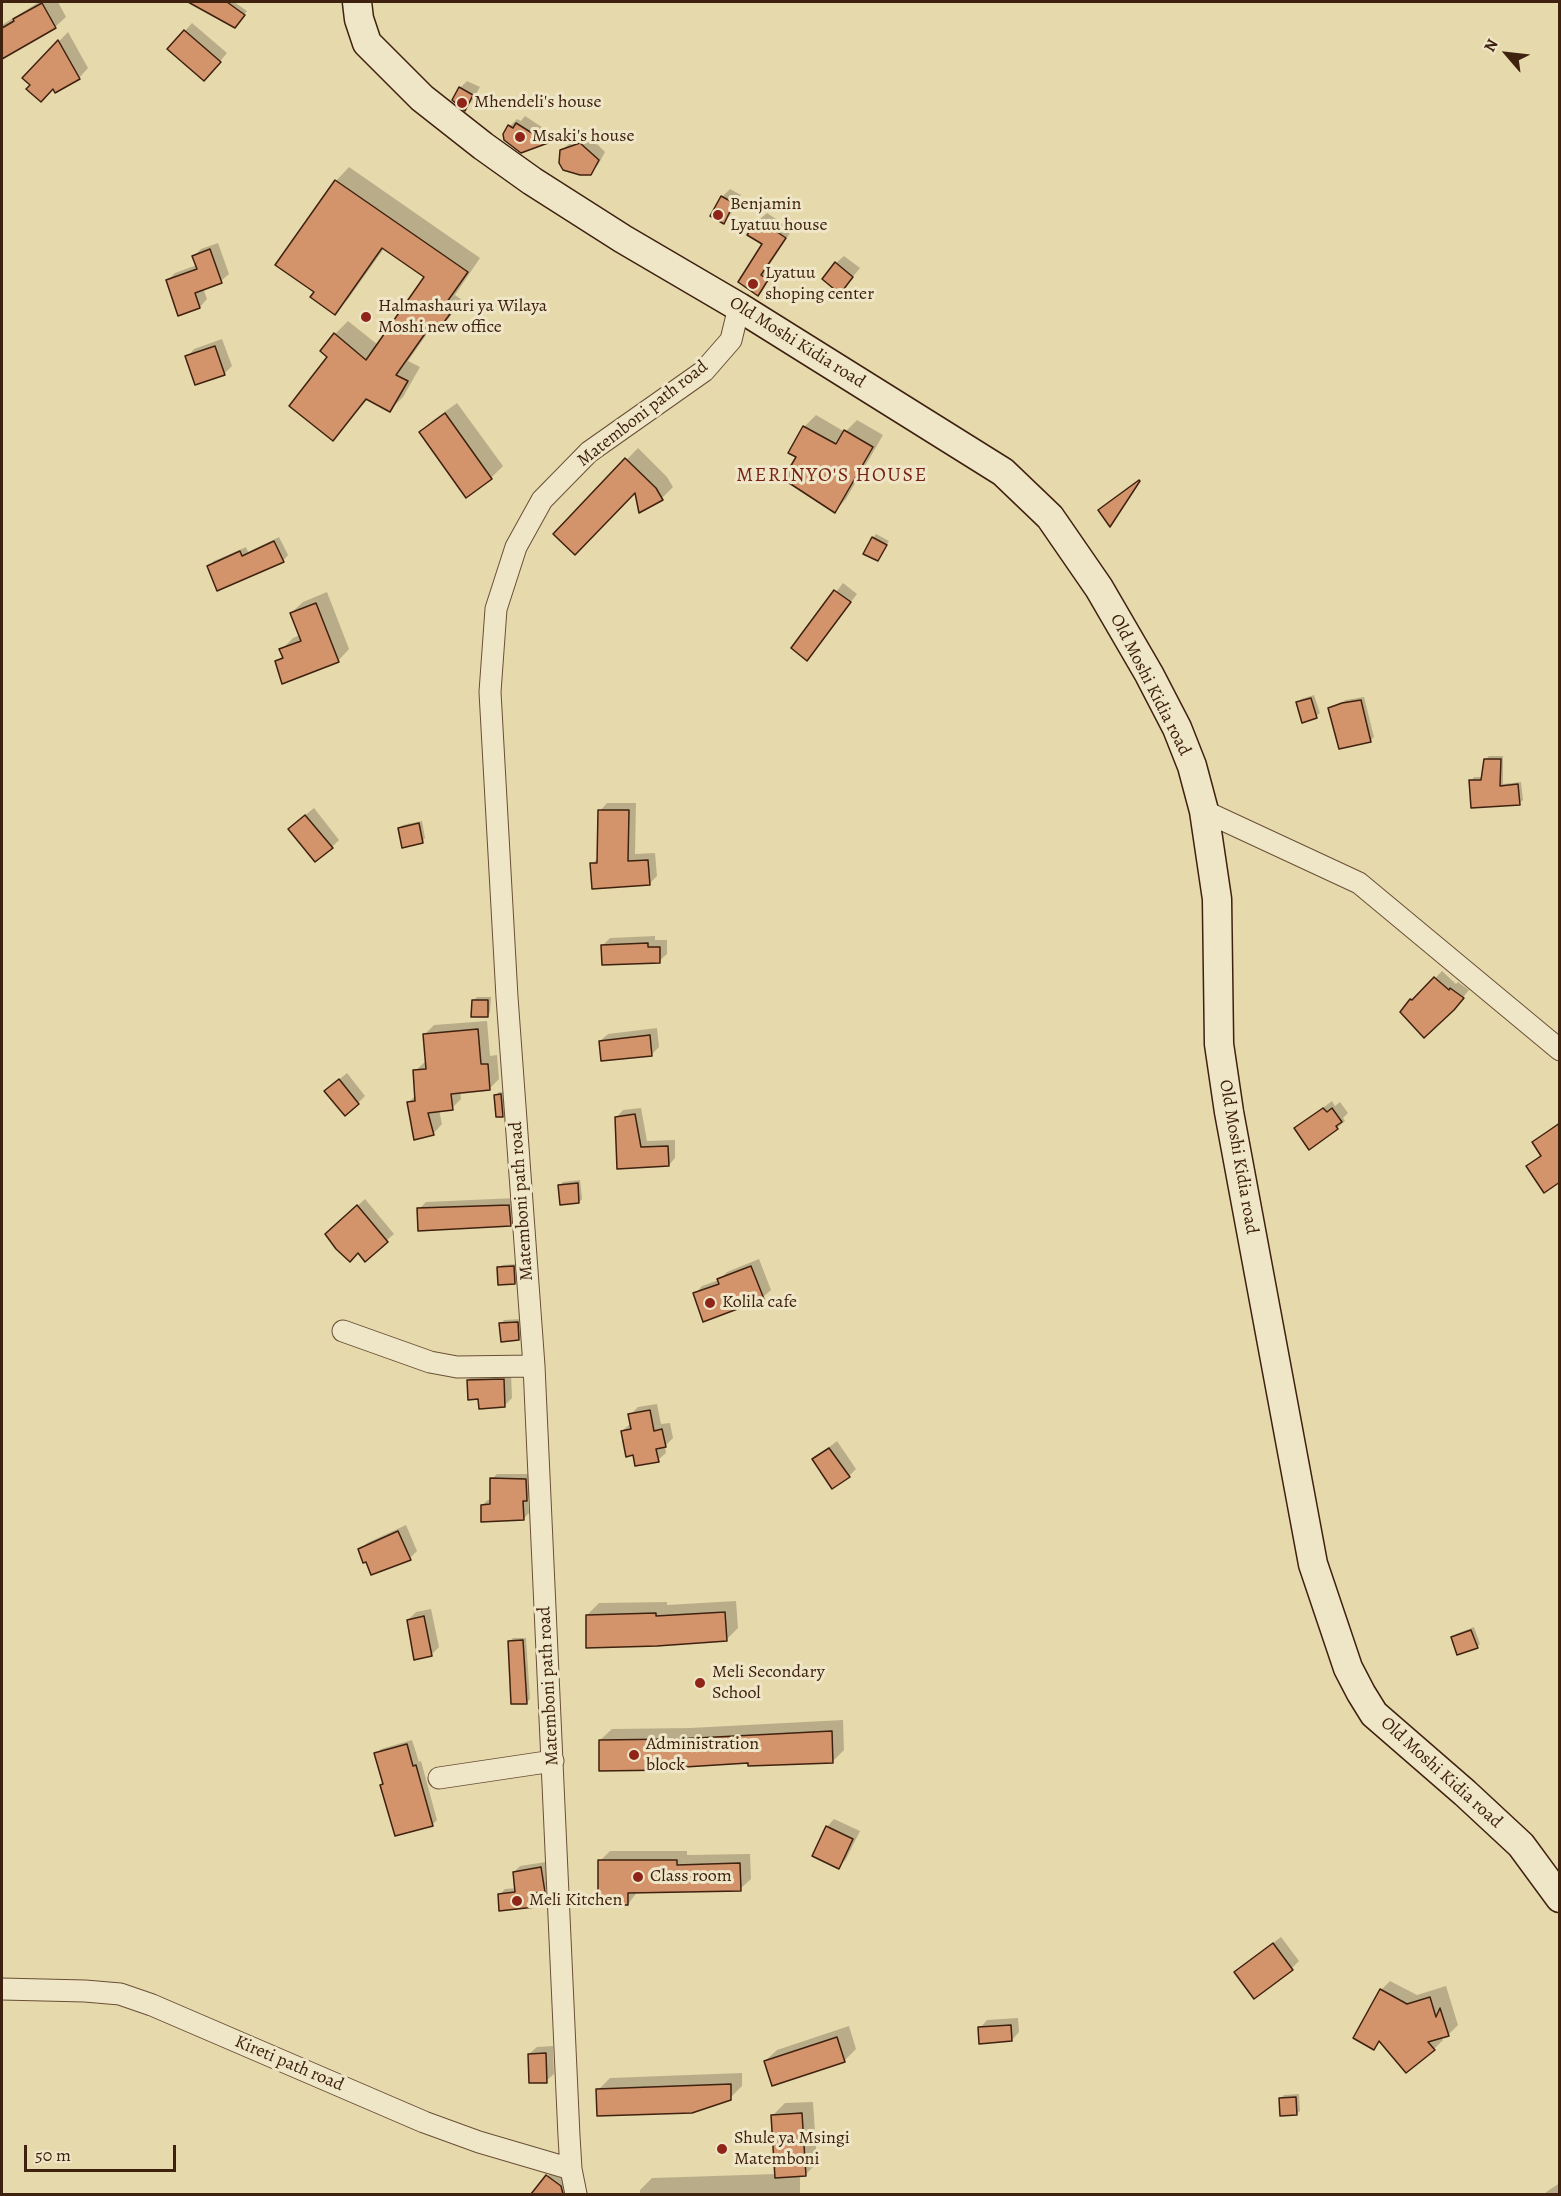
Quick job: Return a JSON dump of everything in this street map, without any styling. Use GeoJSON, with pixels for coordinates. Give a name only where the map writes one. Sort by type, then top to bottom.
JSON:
{"type":"FeatureCollection","features":[{"type":"Feature","properties":{"kind":"street","name":"Old Moshi Kidia road"},"geometry":{"type":"LineString","coordinates":[[357,2],[358,19],[367,43],[422,98],[532,181],[1003,472],[1050,517],[1099,588],[1149,674],[1177,728],[1192,766],[1204,811],[1216,899],[1219,1044],[1231,1124],[1313,1564],[1348,1668],[1374,1714],[1521,1845],[1560,1898]]}},
{"type":"Feature","properties":{"kind":"street","name":"Matemboni path road"},"geometry":{"type":"LineString","coordinates":[[576,2194],[571,2169],[534,1366],[507,997],[490,692],[496,609],[516,547],[542,500],[589,452],[704,371],[731,340],[739,308]]}},
{"type":"Feature","properties":{"kind":"street"},"geometry":{"type":"LineString","coordinates":[[1204,811],[1359,883],[1560,1050]]}},
{"type":"Feature","properties":{"kind":"street"},"geometry":{"type":"LineString","coordinates":[[343,1331],[430,1362],[457,1367],[534,1366]]}},
{"type":"Feature","properties":{"kind":"street"},"geometry":{"type":"LineString","coordinates":[[439,1778],[553,1761]]}},
{"type":"Feature","properties":{"kind":"street","name":"Kireti path road"},"geometry":{"type":"LineString","coordinates":[[2,1989],[120,1994],[152,2005],[424,2122],[479,2142],[571,2169]]}},
{"type":"Feature","properties":{"kind":"building"},"geometry":{"type":"Polygon","coordinates":[[[188,2],[227,2],[245,15],[235,28],[188,2]]]}},
{"type":"Feature","properties":{"kind":"building"},"geometry":{"type":"Polygon","coordinates":[[[42,3],[56,28],[2,59],[2,28],[14,21],[13,19],[42,3]]]}},
{"type":"Feature","properties":{"kind":"building"},"geometry":{"type":"Polygon","coordinates":[[[184,30],[221,62],[204,81],[167,49],[184,30]]]}},
{"type":"Feature","properties":{"kind":"building"},"geometry":{"type":"Polygon","coordinates":[[[58,40],[80,79],[55,93],[53,89],[41,102],[26,89],[30,85],[22,78],[58,40]]]}},
{"type":"Feature","properties":{"kind":"building"},"geometry":{"type":"Polygon","coordinates":[[[459,87],[473,95],[465,111],[452,100],[459,87]]]}},
{"type":"Feature","properties":{"kind":"building","name":"Msaki's house"},"geometry":{"type":"Polygon","coordinates":[[[516,123],[548,143],[521,153],[504,140],[503,134],[508,125],[513,128],[516,123]]]}},
{"type":"Feature","properties":{"kind":"building"},"geometry":{"type":"Polygon","coordinates":[[[580,143],[599,160],[591,175],[580,175],[563,170],[559,163],[560,150],[580,143]]]}},
{"type":"Feature","properties":{"kind":"building"},"geometry":{"type":"Polygon","coordinates":[[[335,180],[468,272],[442,309],[450,314],[436,333],[429,328],[396,375],[408,381],[390,412],[366,399],[333,441],[289,406],[327,357],[320,351],[334,333],[366,360],[424,277],[382,248],[335,315],[310,297],[314,292],[275,265],[335,180]]]}},
{"type":"Feature","properties":{"kind":"building"},"geometry":{"type":"Polygon","coordinates":[[[721,196],[734,203],[724,224],[710,216],[721,196]]]}},
{"type":"Feature","properties":{"kind":"building"},"geometry":{"type":"Polygon","coordinates":[[[758,219],[786,238],[761,275],[768,280],[758,296],[738,282],[762,244],[747,235],[758,219]]]}},
{"type":"Feature","properties":{"kind":"building"},"geometry":{"type":"Polygon","coordinates":[[[210,249],[222,283],[195,293],[200,308],[178,316],[166,280],[197,269],[192,256],[210,249]]]}},
{"type":"Feature","properties":{"kind":"building"},"geometry":{"type":"Polygon","coordinates":[[[835,262],[853,277],[840,294],[822,279],[835,262]]]}},
{"type":"Feature","properties":{"kind":"building"},"geometry":{"type":"Polygon","coordinates":[[[215,346],[225,375],[195,385],[185,356],[215,346]]]}},
{"type":"Feature","properties":{"kind":"building"},"geometry":{"type":"Polygon","coordinates":[[[445,413],[492,479],[466,498],[419,432],[445,413]]]}},
{"type":"Feature","properties":{"kind":"building"},"geometry":{"type":"Polygon","coordinates":[[[803,426],[836,444],[844,430],[873,447],[835,513],[783,479],[796,457],[788,453],[803,426]]]}},
{"type":"Feature","properties":{"kind":"building"},"geometry":{"type":"Polygon","coordinates":[[[625,458],[656,488],[663,500],[639,513],[635,493],[575,555],[553,534],[625,458]]]}},
{"type":"Feature","properties":{"kind":"building"},"geometry":{"type":"Polygon","coordinates":[[[1140,481],[1110,527],[1098,510],[1140,481]]]}},
{"type":"Feature","properties":{"kind":"building"},"geometry":{"type":"Polygon","coordinates":[[[872,537],[887,545],[878,561],[863,554],[872,537]]]}},
{"type":"Feature","properties":{"kind":"building"},"geometry":{"type":"Polygon","coordinates":[[[274,541],[284,562],[217,591],[207,566],[240,551],[242,556],[274,541]]]}},
{"type":"Feature","properties":{"kind":"building"},"geometry":{"type":"Polygon","coordinates":[[[834,590],[851,602],[807,661],[791,648],[834,590]]]}},
{"type":"Feature","properties":{"kind":"building"},"geometry":{"type":"Polygon","coordinates":[[[316,603],[339,662],[282,684],[275,661],[283,658],[279,649],[301,641],[290,613],[316,603]]]}},
{"type":"Feature","properties":{"kind":"building"},"geometry":{"type":"Polygon","coordinates":[[[1311,698],[1317,718],[1302,723],[1296,702],[1311,698]]]}},
{"type":"Feature","properties":{"kind":"building"},"geometry":{"type":"Polygon","coordinates":[[[1361,700],[1371,742],[1339,749],[1328,708],[1361,700]]]}},
{"type":"Feature","properties":{"kind":"building"},"geometry":{"type":"Polygon","coordinates":[[[1484,759],[1501,759],[1500,786],[1518,784],[1520,805],[1471,808],[1469,780],[1481,780],[1484,759]]]}},
{"type":"Feature","properties":{"kind":"building"},"geometry":{"type":"Polygon","coordinates":[[[598,810],[629,810],[628,861],[648,860],[650,885],[592,889],[590,863],[597,863],[598,810]]]}},
{"type":"Feature","properties":{"kind":"building"},"geometry":{"type":"Polygon","coordinates":[[[305,815],[333,848],[315,862],[288,829],[305,815]]]}},
{"type":"Feature","properties":{"kind":"building"},"geometry":{"type":"Polygon","coordinates":[[[419,823],[423,843],[402,848],[398,828],[419,823]]]}},
{"type":"Feature","properties":{"kind":"building"},"geometry":{"type":"Polygon","coordinates":[[[648,943],[648,947],[660,947],[660,963],[602,965],[601,945],[648,943]]]}},
{"type":"Feature","properties":{"kind":"building"},"geometry":{"type":"Polygon","coordinates":[[[1434,977],[1449,990],[1450,988],[1464,998],[1424,1038],[1400,1012],[1410,999],[1412,1000],[1434,977]]]}},
{"type":"Feature","properties":{"kind":"building"},"geometry":{"type":"Polygon","coordinates":[[[472,1000],[488,1000],[488,1017],[471,1017],[472,1000]]]}},
{"type":"Feature","properties":{"kind":"building"},"geometry":{"type":"Polygon","coordinates":[[[478,1029],[481,1064],[488,1064],[490,1090],[451,1094],[453,1110],[428,1113],[434,1135],[414,1140],[407,1102],[415,1101],[413,1070],[426,1069],[423,1034],[478,1029]]]}},
{"type":"Feature","properties":{"kind":"building"},"geometry":{"type":"Polygon","coordinates":[[[650,1035],[652,1056],[601,1061],[599,1041],[650,1035]]]}},
{"type":"Feature","properties":{"kind":"building"},"geometry":{"type":"Polygon","coordinates":[[[339,1079],[359,1104],[345,1116],[324,1091],[339,1079]]]}},
{"type":"Feature","properties":{"kind":"building"},"geometry":{"type":"Polygon","coordinates":[[[501,1094],[503,1117],[496,1117],[494,1095],[501,1094]]]}},
{"type":"Feature","properties":{"kind":"building"},"geometry":{"type":"Polygon","coordinates":[[[1323,1108],[1327,1112],[1332,1108],[1342,1122],[1336,1126],[1338,1129],[1309,1150],[1294,1128],[1323,1108]]]}},
{"type":"Feature","properties":{"kind":"building"},"geometry":{"type":"Polygon","coordinates":[[[635,1114],[641,1147],[668,1146],[669,1166],[617,1169],[615,1117],[635,1114]]]}},
{"type":"Feature","properties":{"kind":"building"},"geometry":{"type":"Polygon","coordinates":[[[1560,1123],[1560,1182],[1544,1193],[1526,1166],[1541,1156],[1532,1142],[1560,1123]]]}},
{"type":"Feature","properties":{"kind":"building"},"geometry":{"type":"Polygon","coordinates":[[[578,1183],[579,1203],[560,1205],[558,1185],[578,1183]]]}},
{"type":"Feature","properties":{"kind":"building"},"geometry":{"type":"Polygon","coordinates":[[[357,1205],[388,1242],[365,1262],[358,1253],[350,1262],[325,1234],[357,1205]]]}},
{"type":"Feature","properties":{"kind":"building"},"geometry":{"type":"Polygon","coordinates":[[[509,1205],[511,1226],[418,1231],[417,1208],[509,1205]]]}},
{"type":"Feature","properties":{"kind":"building"},"geometry":{"type":"Polygon","coordinates":[[[514,1266],[515,1284],[498,1285],[497,1267],[514,1266]]]}},
{"type":"Feature","properties":{"kind":"building"},"geometry":{"type":"Polygon","coordinates":[[[751,1266],[764,1299],[703,1322],[693,1293],[719,1284],[717,1279],[751,1266]]]}},
{"type":"Feature","properties":{"kind":"building"},"geometry":{"type":"Polygon","coordinates":[[[518,1322],[519,1340],[501,1342],[499,1323],[518,1322]]]}},
{"type":"Feature","properties":{"kind":"building"},"geometry":{"type":"Polygon","coordinates":[[[504,1379],[505,1407],[479,1409],[478,1399],[468,1400],[467,1380],[504,1379]]]}},
{"type":"Feature","properties":{"kind":"building"},"geometry":{"type":"Polygon","coordinates":[[[650,1410],[654,1431],[662,1429],[666,1447],[656,1449],[659,1462],[635,1466],[633,1455],[626,1457],[621,1431],[631,1429],[628,1414],[650,1410]]]}},
{"type":"Feature","properties":{"kind":"building"},"geometry":{"type":"Polygon","coordinates":[[[829,1448],[850,1477],[832,1489],[812,1459],[829,1448]]]}},
{"type":"Feature","properties":{"kind":"building"},"geometry":{"type":"Polygon","coordinates":[[[490,1478],[526,1479],[527,1501],[523,1501],[524,1520],[481,1522],[481,1505],[490,1504],[490,1478]]]}},
{"type":"Feature","properties":{"kind":"building"},"geometry":{"type":"Polygon","coordinates":[[[398,1531],[411,1560],[371,1575],[358,1549],[398,1531]]]}},
{"type":"Feature","properties":{"kind":"building"},"geometry":{"type":"Polygon","coordinates":[[[725,1612],[727,1641],[586,1648],[586,1615],[656,1613],[656,1616],[725,1612]]]}},
{"type":"Feature","properties":{"kind":"building"},"geometry":{"type":"Polygon","coordinates":[[[424,1616],[432,1656],[414,1660],[407,1620],[424,1616]]]}},
{"type":"Feature","properties":{"kind":"building"},"geometry":{"type":"Polygon","coordinates":[[[1471,1630],[1478,1648],[1457,1655],[1451,1637],[1471,1630]]]}},
{"type":"Feature","properties":{"kind":"building"},"geometry":{"type":"Polygon","coordinates":[[[523,1640],[527,1704],[511,1704],[508,1641],[523,1640]]]}},
{"type":"Feature","properties":{"kind":"building"},"geometry":{"type":"Polygon","coordinates":[[[832,1731],[833,1763],[748,1766],[748,1763],[669,1768],[669,1770],[599,1771],[599,1740],[677,1739],[832,1731]]]}},
{"type":"Feature","properties":{"kind":"building"},"geometry":{"type":"Polygon","coordinates":[[[407,1744],[413,1766],[416,1765],[433,1826],[395,1836],[380,1785],[383,1784],[374,1753],[407,1744]]]}},
{"type":"Feature","properties":{"kind":"building"},"geometry":{"type":"Polygon","coordinates":[[[826,1826],[853,1839],[839,1869],[812,1856],[826,1826]]]}},
{"type":"Feature","properties":{"kind":"building","name":"Class room"},"geometry":{"type":"Polygon","coordinates":[[[598,1860],[677,1860],[677,1865],[740,1863],[741,1891],[628,1893],[628,1905],[598,1905],[598,1860]]]}},
{"type":"Feature","properties":{"kind":"building"},"geometry":{"type":"Polygon","coordinates":[[[541,1867],[545,1892],[534,1893],[535,1907],[499,1911],[498,1894],[515,1892],[513,1872],[541,1867]]]}},
{"type":"Feature","properties":{"kind":"building"},"geometry":{"type":"Polygon","coordinates":[[[1273,1943],[1293,1970],[1254,1999],[1234,1972],[1273,1943]]]}},
{"type":"Feature","properties":{"kind":"building"},"geometry":{"type":"Polygon","coordinates":[[[1380,1989],[1407,2004],[1430,1997],[1436,2017],[1440,2008],[1449,2036],[1428,2042],[1435,2050],[1406,2073],[1379,2041],[1374,2050],[1353,2038],[1380,1989]]]}},
{"type":"Feature","properties":{"kind":"building"},"geometry":{"type":"Polygon","coordinates":[[[1011,2025],[1012,2041],[979,2044],[978,2027],[1011,2025]]]}},
{"type":"Feature","properties":{"kind":"building"},"geometry":{"type":"Polygon","coordinates":[[[837,2037],[845,2062],[772,2086],[764,2061],[837,2037]]]}},
{"type":"Feature","properties":{"kind":"building"},"geometry":{"type":"Polygon","coordinates":[[[546,2053],[547,2083],[529,2083],[528,2054],[546,2053]]]}},
{"type":"Feature","properties":{"kind":"building"},"geometry":{"type":"Polygon","coordinates":[[[731,2084],[731,2100],[692,2113],[597,2116],[596,2089],[731,2084]]]}},
{"type":"Feature","properties":{"kind":"building"},"geometry":{"type":"Polygon","coordinates":[[[1296,2097],[1297,2115],[1280,2116],[1279,2098],[1296,2097]]]}},
{"type":"Feature","properties":{"kind":"building"},"geometry":{"type":"Polygon","coordinates":[[[802,2113],[806,2176],[775,2178],[771,2115],[802,2113]]]}},
{"type":"Feature","properties":{"kind":"building"},"geometry":{"type":"Polygon","coordinates":[[[546,2175],[561,2186],[563,2194],[531,2194],[546,2175]]]}},
{"type":"Feature","properties":{"kind":"place","name":"Mhendeli's house"},"geometry":{"type":"Point","coordinates":[462,103]}},
{"type":"Feature","properties":{"kind":"place","name":"Msaki's house"},"geometry":{"type":"Point","coordinates":[520,137]}},
{"type":"Feature","properties":{"kind":"place","name":"Benjamin Lyatuu house"},"geometry":{"type":"Point","coordinates":[718,215]}},
{"type":"Feature","properties":{"kind":"place","name":"Lyatuu shoping center"},"geometry":{"type":"Point","coordinates":[753,284]}},
{"type":"Feature","properties":{"kind":"place","name":"Halmashauri ya Wilaya Moshi new office"},"geometry":{"type":"Point","coordinates":[366,317]}},
{"type":"Feature","properties":{"kind":"place","name":"Kolila cafe"},"geometry":{"type":"Point","coordinates":[710,1303]}},
{"type":"Feature","properties":{"kind":"place","name":"Meli Secondary School"},"geometry":{"type":"Point","coordinates":[700,1683]}},
{"type":"Feature","properties":{"kind":"place","name":"Administration block"},"geometry":{"type":"Point","coordinates":[634,1755]}},
{"type":"Feature","properties":{"kind":"place","name":"Class room"},"geometry":{"type":"Point","coordinates":[638,1877]}},
{"type":"Feature","properties":{"kind":"place","name":"Meli Kitchen"},"geometry":{"type":"Point","coordinates":[517,1901]}},
{"type":"Feature","properties":{"kind":"place","name":"Shule ya Msingi Matemboni"},"geometry":{"type":"Point","coordinates":[722,2149]}},
{"type":"Feature","properties":{"kind":"district","name":"MERINYO'S HOUSE"},"geometry":{"type":"Point","coordinates":[832,476]}}]}
